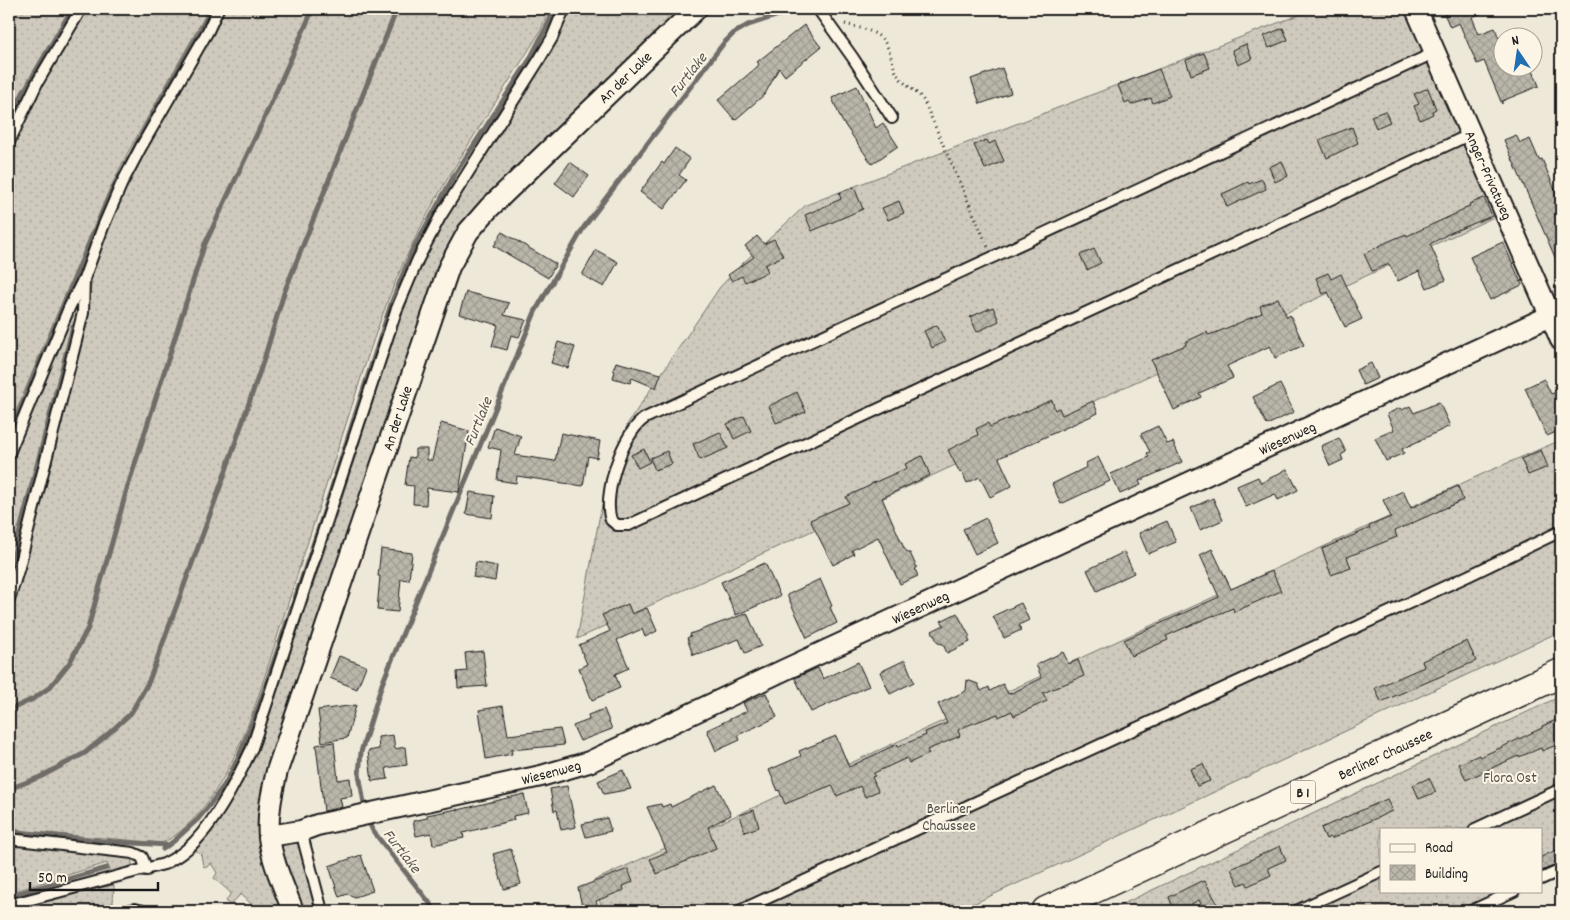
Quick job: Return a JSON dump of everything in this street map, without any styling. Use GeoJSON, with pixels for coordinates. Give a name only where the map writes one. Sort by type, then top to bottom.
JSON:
{"type":"FeatureCollection","features":[{"type":"Feature","properties":{"kind":"main road","name":"Berliner Chaussee"},"geometry":{"type":"LineString","coordinates":[[1046,911],[1561,673]]}},
{"type":"Feature","properties":{"kind":"street","name":"An der Lake"},"geometry":{"type":"LineString","coordinates":[[293,911],[272,851],[269,836],[269,813],[273,789],[284,745],[359,533],[440,289],[458,248],[468,232],[488,208],[696,9]]}},
{"type":"Feature","properties":{"kind":"street","name":"Anger-Privatweg"},"geometry":{"type":"LineString","coordinates":[[1416,9],[1561,340]]}},
{"type":"Feature","properties":{"kind":"street","name":"Wiesenweg"},"geometry":{"type":"LineString","coordinates":[[269,836],[301,832],[318,825],[541,776],[589,762],[1550,316]]}},
{"type":"Feature","properties":{"kind":"lane"},"geometry":{"type":"LineString","coordinates":[[9,142],[37,83],[81,9]]}},
{"type":"Feature","properties":{"kind":"lane"},"geometry":{"type":"LineString","coordinates":[[9,453],[69,308],[84,279],[121,185],[208,31],[218,9]]}},
{"type":"Feature","properties":{"kind":"lane"},"geometry":{"type":"LineString","coordinates":[[9,905],[164,864],[180,855],[196,841],[223,802],[252,748],[396,311],[418,259],[440,217],[552,38],[564,9]]}},
{"type":"Feature","properties":{"kind":"lane"},"geometry":{"type":"LineString","coordinates":[[818,10],[853,58],[892,118]]}},
{"type":"Feature","properties":{"kind":"lane"},"geometry":{"type":"LineString","coordinates":[[1436,52],[992,256],[642,420],[628,436],[618,461],[608,501],[612,521],[620,525],[629,525],[1471,134]]}},
{"type":"Feature","properties":{"kind":"lane"},"geometry":{"type":"LineString","coordinates":[[9,600],[83,313],[84,279]]}},
{"type":"Feature","properties":{"kind":"lane"},"geometry":{"type":"LineString","coordinates":[[739,911],[1470,575],[1561,531]]}},
{"type":"Feature","properties":{"kind":"lane"},"geometry":{"type":"LineString","coordinates":[[1477,828],[1561,789]]}},
{"type":"Feature","properties":{"kind":"lane"},"geometry":{"type":"LineString","coordinates":[[301,832],[322,911]]}},
{"type":"Feature","properties":{"kind":"lane"},"geometry":{"type":"LineString","coordinates":[[9,839],[132,852],[142,857],[147,870]]}},
{"type":"Feature","properties":{"kind":"lane"},"geometry":{"type":"LineString","coordinates":[[1542,879],[1561,870]]}},
{"type":"Feature","properties":{"kind":"lane"},"geometry":{"type":"LineString","coordinates":[[1296,911],[1380,872]]}},
{"type":"Feature","properties":{"kind":"lane"},"geometry":{"type":"LineString","coordinates":[[1471,911],[1512,892]]}},
{"type":"Feature","properties":{"kind":"lane"},"geometry":{"type":"LineString","coordinates":[[127,911],[135,909],[143,911]]}},
{"type":"Feature","properties":{"kind":"path"},"geometry":{"type":"LineString","coordinates":[[840,22],[870,30],[878,35],[887,46],[899,77],[916,91],[924,101],[992,256]]}},
{"type":"Feature","properties":{"kind":"green space"},"geometry":{"type":"Polygon","coordinates":[[[9,9],[70,9],[9,114],[9,9]]]}},
{"type":"Feature","properties":{"kind":"green space"},"geometry":{"type":"Polygon","coordinates":[[[87,9],[208,9],[127,154],[107,195],[9,428],[9,157],[24,117],[87,9]]]}},
{"type":"Feature","properties":{"kind":"green space"},"geometry":{"type":"Polygon","coordinates":[[[224,9],[549,9],[541,30],[464,151],[428,213],[397,278],[370,350],[257,700],[236,753],[209,801],[182,830],[162,843],[9,830],[9,611],[26,563],[88,319],[92,275],[109,227],[130,178],[217,25],[224,9]]]}},
{"type":"Feature","properties":{"kind":"green space"},"geometry":{"type":"Polygon","coordinates":[[[569,9],[688,9],[478,209],[268,778],[285,911],[258,911],[241,894],[230,905],[226,901],[231,893],[214,878],[217,873],[211,863],[207,867],[203,866],[201,855],[196,850],[232,797],[261,740],[393,339],[418,273],[442,223],[545,60],[569,9]]]}},
{"type":"Feature","properties":{"kind":"green space"},"geometry":{"type":"Polygon","coordinates":[[[1314,9],[1416,9],[1505,212],[577,639],[610,470],[628,423],[720,287],[806,205],[1314,9]]]}},
{"type":"Feature","properties":{"kind":"green space"},"geometry":{"type":"Polygon","coordinates":[[[77,308],[75,326],[72,327],[9,566],[9,466],[74,310],[77,308]]]}},
{"type":"Feature","properties":{"kind":"green space","name":"Berliner Chaussee"},"geometry":{"type":"Polygon","coordinates":[[[1561,440],[1561,631],[958,911],[603,911],[593,881],[1489,471],[1561,440]]]}},
{"type":"Feature","properties":{"kind":"green space","name":"Flora Ost"},"geometry":{"type":"Polygon","coordinates":[[[1561,696],[1561,866],[1542,875],[1542,828],[1380,828],[1380,892],[1505,892],[1464,911],[1108,911],[1561,696]]]}},
{"type":"Feature","properties":{"kind":"green space"},"geometry":{"type":"Polygon","coordinates":[[[289,841],[295,842],[300,846],[318,911],[301,911],[280,854],[283,845],[289,841]]]}},
{"type":"Feature","properties":{"kind":"green space"},"geometry":{"type":"Polygon","coordinates":[[[9,843],[131,857],[133,870],[110,874],[107,863],[9,893],[9,843]]]}},
{"type":"Feature","properties":{"kind":"green space"},"geometry":{"type":"Polygon","coordinates":[[[113,885],[113,903],[102,911],[9,911],[11,909],[113,885]]]}},
{"type":"Feature","properties":{"kind":"building"},"geometry":{"type":"Polygon","coordinates":[[[1442,9],[1492,9],[1472,17],[1479,34],[1492,29],[1492,78],[1536,78],[1539,86],[1502,101],[1502,104],[1484,61],[1477,64],[1459,23],[1450,27],[1442,9]]]}},
{"type":"Feature","properties":{"kind":"building"},"geometry":{"type":"Polygon","coordinates":[[[804,25],[821,47],[785,76],[779,68],[765,94],[735,120],[718,100],[757,67],[759,64],[757,62],[804,25]]]}},
{"type":"Feature","properties":{"kind":"building"},"geometry":{"type":"Polygon","coordinates":[[[1283,28],[1288,40],[1269,48],[1264,36],[1283,28]]]}},
{"type":"Feature","properties":{"kind":"building"},"geometry":{"type":"Polygon","coordinates":[[[1246,44],[1252,59],[1238,65],[1232,50],[1246,44]]]}},
{"type":"Feature","properties":{"kind":"building"},"geometry":{"type":"Polygon","coordinates":[[[1204,53],[1210,68],[1191,75],[1186,60],[1204,53]]]}},
{"type":"Feature","properties":{"kind":"building"},"geometry":{"type":"Polygon","coordinates":[[[1002,68],[1011,93],[980,104],[971,79],[1002,68]]]}},
{"type":"Feature","properties":{"kind":"building"},"geometry":{"type":"Polygon","coordinates":[[[1159,69],[1170,96],[1153,103],[1151,98],[1131,105],[1129,101],[1125,103],[1118,85],[1159,69]]]}},
{"type":"Feature","properties":{"kind":"building"},"geometry":{"type":"Polygon","coordinates":[[[857,86],[876,128],[883,123],[898,146],[872,164],[842,121],[832,98],[857,86]]]}},
{"type":"Feature","properties":{"kind":"building"},"geometry":{"type":"Polygon","coordinates":[[[1428,88],[1436,109],[1432,111],[1433,114],[1420,120],[1414,106],[1419,104],[1414,94],[1428,88]]]}},
{"type":"Feature","properties":{"kind":"building"},"geometry":{"type":"Polygon","coordinates":[[[1385,111],[1390,122],[1376,128],[1371,116],[1385,111]]]}},
{"type":"Feature","properties":{"kind":"building"},"geometry":{"type":"Polygon","coordinates":[[[1352,127],[1358,143],[1327,158],[1319,140],[1352,127]]]}},
{"type":"Feature","properties":{"kind":"building"},"geometry":{"type":"Polygon","coordinates":[[[1516,135],[1520,143],[1530,139],[1539,160],[1542,159],[1561,204],[1561,271],[1504,140],[1516,135]]]}},
{"type":"Feature","properties":{"kind":"building"},"geometry":{"type":"Polygon","coordinates":[[[987,140],[989,144],[995,141],[1004,161],[985,169],[974,145],[987,140]]]}},
{"type":"Feature","properties":{"kind":"building"},"geometry":{"type":"Polygon","coordinates":[[[675,148],[690,159],[679,175],[686,180],[664,209],[640,192],[675,148]]]}},
{"type":"Feature","properties":{"kind":"building"},"geometry":{"type":"Polygon","coordinates":[[[1282,161],[1288,176],[1275,182],[1269,167],[1282,161]]]}},
{"type":"Feature","properties":{"kind":"building"},"geometry":{"type":"Polygon","coordinates":[[[570,162],[589,176],[574,197],[555,183],[570,162]]]}},
{"type":"Feature","properties":{"kind":"building"},"geometry":{"type":"Polygon","coordinates":[[[1262,179],[1266,189],[1227,207],[1222,194],[1248,182],[1249,184],[1262,179]]]}},
{"type":"Feature","properties":{"kind":"building"},"geometry":{"type":"Polygon","coordinates":[[[854,187],[863,209],[812,231],[805,215],[841,199],[839,193],[854,187]]]}},
{"type":"Feature","properties":{"kind":"building"},"geometry":{"type":"Polygon","coordinates":[[[1484,198],[1492,216],[1450,233],[1430,244],[1446,280],[1427,288],[1419,271],[1398,281],[1389,264],[1372,271],[1364,254],[1387,242],[1406,234],[1407,236],[1464,210],[1464,208],[1470,206],[1469,204],[1484,198]]]}},
{"type":"Feature","properties":{"kind":"building"},"geometry":{"type":"Polygon","coordinates":[[[899,201],[904,213],[888,220],[882,208],[899,201]]]}},
{"type":"Feature","properties":{"kind":"building"},"geometry":{"type":"Polygon","coordinates":[[[502,232],[556,264],[548,278],[494,246],[502,232]]]}},
{"type":"Feature","properties":{"kind":"building"},"geometry":{"type":"Polygon","coordinates":[[[757,236],[764,244],[774,239],[783,256],[765,265],[768,272],[745,282],[742,276],[732,281],[728,275],[754,257],[745,246],[757,236]]]}},
{"type":"Feature","properties":{"kind":"building"},"geometry":{"type":"Polygon","coordinates":[[[1503,242],[1522,285],[1490,300],[1470,257],[1503,242]]]}},
{"type":"Feature","properties":{"kind":"building"},"geometry":{"type":"Polygon","coordinates":[[[1094,249],[1101,263],[1087,270],[1080,255],[1094,249]]]}},
{"type":"Feature","properties":{"kind":"building"},"geometry":{"type":"Polygon","coordinates":[[[596,250],[618,262],[604,287],[582,275],[596,250]]]}},
{"type":"Feature","properties":{"kind":"building"},"geometry":{"type":"Polygon","coordinates":[[[1328,273],[1331,279],[1341,274],[1362,319],[1345,327],[1328,292],[1323,294],[1316,278],[1328,273]]]}},
{"type":"Feature","properties":{"kind":"building"},"geometry":{"type":"Polygon","coordinates":[[[466,292],[509,303],[504,315],[526,320],[519,337],[511,335],[507,350],[492,346],[498,325],[459,314],[466,292]]]}},
{"type":"Feature","properties":{"kind":"building"},"geometry":{"type":"Polygon","coordinates":[[[1278,298],[1287,317],[1290,315],[1304,345],[1275,358],[1270,346],[1227,366],[1233,378],[1199,393],[1201,397],[1174,410],[1151,360],[1186,345],[1185,342],[1207,332],[1208,335],[1215,333],[1262,313],[1260,306],[1278,298]]]}},
{"type":"Feature","properties":{"kind":"building"},"geometry":{"type":"Polygon","coordinates":[[[993,307],[999,321],[977,332],[970,317],[993,307]]]}},
{"type":"Feature","properties":{"kind":"building"},"geometry":{"type":"Polygon","coordinates":[[[937,325],[945,342],[932,348],[924,331],[937,325]]]}},
{"type":"Feature","properties":{"kind":"building"},"geometry":{"type":"Polygon","coordinates":[[[558,342],[575,347],[568,368],[551,363],[558,342]]]}},
{"type":"Feature","properties":{"kind":"building"},"geometry":{"type":"Polygon","coordinates":[[[616,362],[661,374],[656,388],[632,378],[630,383],[613,378],[616,362]]]}},
{"type":"Feature","properties":{"kind":"building"},"geometry":{"type":"Polygon","coordinates":[[[1371,363],[1378,378],[1363,385],[1356,370],[1371,363]]]}},
{"type":"Feature","properties":{"kind":"building"},"geometry":{"type":"Polygon","coordinates":[[[1544,379],[1551,394],[1561,390],[1561,430],[1547,436],[1525,388],[1544,379]]]}},
{"type":"Feature","properties":{"kind":"building"},"geometry":{"type":"Polygon","coordinates":[[[1280,384],[1294,412],[1267,425],[1253,397],[1280,384]]]}},
{"type":"Feature","properties":{"kind":"building"},"geometry":{"type":"Polygon","coordinates":[[[797,392],[806,412],[776,423],[769,406],[797,392]]]}},
{"type":"Feature","properties":{"kind":"building"},"geometry":{"type":"Polygon","coordinates":[[[1052,400],[1055,410],[1059,408],[1062,415],[1093,401],[1098,413],[999,458],[1012,486],[990,497],[980,477],[967,483],[948,450],[978,435],[976,429],[988,423],[990,427],[1052,400]]]}},
{"type":"Feature","properties":{"kind":"building"},"geometry":{"type":"Polygon","coordinates":[[[1439,402],[1450,426],[1402,449],[1404,453],[1386,461],[1375,438],[1394,430],[1387,414],[1410,406],[1414,413],[1439,402]]]}},
{"type":"Feature","properties":{"kind":"building"},"geometry":{"type":"Polygon","coordinates":[[[744,416],[751,431],[734,439],[727,424],[744,416]]]}},
{"type":"Feature","properties":{"kind":"building"},"geometry":{"type":"Polygon","coordinates":[[[441,423],[469,431],[459,492],[427,488],[426,505],[413,504],[414,486],[405,485],[409,457],[415,458],[415,449],[427,449],[427,460],[432,460],[441,423]]]}},
{"type":"Feature","properties":{"kind":"building"},"geometry":{"type":"Polygon","coordinates":[[[1158,426],[1167,444],[1173,442],[1182,462],[1139,481],[1141,485],[1120,494],[1111,474],[1149,457],[1147,453],[1150,452],[1141,434],[1158,426]]]}},
{"type":"Feature","properties":{"kind":"building"},"geometry":{"type":"Polygon","coordinates":[[[495,427],[521,436],[515,455],[555,461],[561,433],[600,441],[597,458],[588,456],[583,486],[517,476],[516,483],[497,480],[501,450],[488,447],[495,427]]]}},
{"type":"Feature","properties":{"kind":"building"},"geometry":{"type":"Polygon","coordinates":[[[720,432],[728,448],[700,460],[693,444],[720,432]]]}},
{"type":"Feature","properties":{"kind":"building"},"geometry":{"type":"Polygon","coordinates":[[[1339,438],[1346,452],[1341,455],[1343,460],[1330,466],[1321,446],[1339,438]]]}},
{"type":"Feature","properties":{"kind":"building"},"geometry":{"type":"Polygon","coordinates":[[[644,449],[650,462],[638,468],[631,455],[644,449]]]}},
{"type":"Feature","properties":{"kind":"building"},"geometry":{"type":"Polygon","coordinates":[[[1541,450],[1548,467],[1528,475],[1521,459],[1541,450]]]}},
{"type":"Feature","properties":{"kind":"building"},"geometry":{"type":"Polygon","coordinates":[[[667,451],[672,464],[655,470],[650,458],[667,451]]]}},
{"type":"Feature","properties":{"kind":"building"},"geometry":{"type":"Polygon","coordinates":[[[922,456],[930,475],[882,498],[904,548],[910,553],[917,568],[915,569],[918,576],[900,584],[878,537],[852,550],[854,554],[833,565],[810,520],[849,503],[846,497],[907,468],[905,464],[922,456]]]}},
{"type":"Feature","properties":{"kind":"building"},"geometry":{"type":"Polygon","coordinates":[[[1098,457],[1110,481],[1061,504],[1052,484],[1087,467],[1086,463],[1098,457]]]}},
{"type":"Feature","properties":{"kind":"building"},"geometry":{"type":"Polygon","coordinates":[[[1287,469],[1298,490],[1278,500],[1275,494],[1246,507],[1237,486],[1258,477],[1261,483],[1287,469]]]}},
{"type":"Feature","properties":{"kind":"building"},"geometry":{"type":"Polygon","coordinates":[[[1458,486],[1463,500],[1395,531],[1397,537],[1347,557],[1351,568],[1331,575],[1322,549],[1391,517],[1383,500],[1403,491],[1411,508],[1458,486]]]}},
{"type":"Feature","properties":{"kind":"building"},"geometry":{"type":"Polygon","coordinates":[[[470,492],[494,496],[492,518],[466,514],[470,492]]]}},
{"type":"Feature","properties":{"kind":"building"},"geometry":{"type":"Polygon","coordinates":[[[1213,498],[1223,520],[1200,530],[1191,508],[1213,498]]]}},
{"type":"Feature","properties":{"kind":"building"},"geometry":{"type":"Polygon","coordinates":[[[986,518],[998,543],[975,554],[963,529],[986,518]]]}},
{"type":"Feature","properties":{"kind":"building"},"geometry":{"type":"Polygon","coordinates":[[[1167,521],[1176,542],[1148,554],[1139,533],[1167,521]]]}},
{"type":"Feature","properties":{"kind":"building"},"geometry":{"type":"Polygon","coordinates":[[[381,549],[412,553],[409,580],[401,579],[398,612],[377,610],[381,549]]]}},
{"type":"Feature","properties":{"kind":"building"},"geometry":{"type":"Polygon","coordinates":[[[1212,549],[1231,589],[1272,571],[1281,591],[1234,612],[1233,608],[1214,615],[1166,636],[1168,640],[1131,656],[1124,640],[1219,597],[1200,555],[1212,549]]]}},
{"type":"Feature","properties":{"kind":"building"},"geometry":{"type":"Polygon","coordinates":[[[1124,552],[1134,573],[1097,591],[1087,570],[1124,552]]]}},
{"type":"Feature","properties":{"kind":"building"},"geometry":{"type":"Polygon","coordinates":[[[476,562],[497,566],[495,581],[473,577],[476,562]]]}},
{"type":"Feature","properties":{"kind":"building"},"geometry":{"type":"Polygon","coordinates":[[[765,563],[780,596],[736,615],[721,582],[765,563]]]}},
{"type":"Feature","properties":{"kind":"building"},"geometry":{"type":"Polygon","coordinates":[[[820,579],[837,623],[807,638],[787,595],[820,579]]]}},
{"type":"Feature","properties":{"kind":"building"},"geometry":{"type":"Polygon","coordinates":[[[1021,603],[1029,620],[1019,625],[1021,630],[1004,638],[993,616],[1021,603]]]}},
{"type":"Feature","properties":{"kind":"building"},"geometry":{"type":"Polygon","coordinates":[[[628,604],[632,614],[647,608],[657,631],[645,637],[642,629],[617,640],[629,668],[615,674],[620,688],[592,700],[579,668],[587,664],[579,645],[610,631],[602,615],[628,604]]]}},
{"type":"Feature","properties":{"kind":"building"},"geometry":{"type":"Polygon","coordinates":[[[747,613],[761,646],[745,653],[739,639],[693,655],[687,638],[691,636],[690,634],[747,613]]]}},
{"type":"Feature","properties":{"kind":"building"},"geometry":{"type":"Polygon","coordinates":[[[957,613],[970,637],[968,638],[970,642],[947,653],[943,644],[938,643],[932,631],[944,625],[941,621],[957,613]]]}},
{"type":"Feature","properties":{"kind":"building"},"geometry":{"type":"Polygon","coordinates":[[[1467,641],[1476,661],[1381,702],[1375,688],[1424,667],[1422,661],[1467,641]]]}},
{"type":"Feature","properties":{"kind":"building"},"geometry":{"type":"Polygon","coordinates":[[[483,651],[487,686],[458,688],[457,672],[467,671],[465,653],[483,651]]]}},
{"type":"Feature","properties":{"kind":"building"},"geometry":{"type":"Polygon","coordinates":[[[1063,652],[1069,664],[1078,660],[1084,676],[1043,693],[1047,701],[1014,716],[1012,711],[999,717],[998,714],[966,726],[958,730],[960,736],[927,750],[929,754],[909,763],[907,758],[874,773],[875,776],[872,777],[878,791],[865,797],[860,786],[837,796],[832,785],[785,804],[778,791],[769,770],[801,756],[799,751],[836,736],[849,767],[897,744],[898,747],[926,735],[925,732],[947,723],[938,704],[966,691],[967,680],[978,684],[981,691],[989,687],[990,691],[1003,684],[1008,694],[1010,694],[1042,678],[1036,665],[1063,652]]]}},
{"type":"Feature","properties":{"kind":"building"},"geometry":{"type":"Polygon","coordinates":[[[339,656],[366,666],[357,689],[330,678],[339,656]]]}},
{"type":"Feature","properties":{"kind":"building"},"geometry":{"type":"Polygon","coordinates":[[[905,660],[914,682],[890,694],[880,672],[905,660]]]}},
{"type":"Feature","properties":{"kind":"building"},"geometry":{"type":"Polygon","coordinates":[[[858,662],[869,686],[811,712],[795,678],[818,668],[823,679],[858,662]]]}},
{"type":"Feature","properties":{"kind":"building"},"geometry":{"type":"Polygon","coordinates":[[[766,693],[777,717],[738,735],[740,740],[716,751],[707,730],[747,711],[743,703],[766,693]]]}},
{"type":"Feature","properties":{"kind":"building"},"geometry":{"type":"Polygon","coordinates":[[[356,705],[347,738],[322,742],[318,710],[356,705]]]}},
{"type":"Feature","properties":{"kind":"building"},"geometry":{"type":"Polygon","coordinates":[[[503,706],[508,735],[560,729],[564,745],[511,750],[512,754],[486,759],[479,710],[503,706]]]}},
{"type":"Feature","properties":{"kind":"building"},"geometry":{"type":"Polygon","coordinates":[[[604,709],[612,729],[580,741],[573,726],[589,720],[588,715],[604,709]]]}},
{"type":"Feature","properties":{"kind":"building"},"geometry":{"type":"Polygon","coordinates":[[[1556,720],[1561,734],[1561,743],[1542,751],[1541,748],[1518,756],[1466,780],[1459,764],[1479,755],[1480,757],[1556,720]]]}},
{"type":"Feature","properties":{"kind":"building"},"geometry":{"type":"Polygon","coordinates":[[[393,735],[395,749],[405,747],[407,765],[386,768],[388,779],[372,781],[368,751],[379,749],[378,737],[393,735]]]}},
{"type":"Feature","properties":{"kind":"building"},"geometry":{"type":"Polygon","coordinates":[[[334,742],[338,780],[350,778],[352,796],[340,798],[342,807],[324,811],[316,745],[334,742]]]}},
{"type":"Feature","properties":{"kind":"building"},"geometry":{"type":"Polygon","coordinates":[[[1203,764],[1210,781],[1197,786],[1190,769],[1203,764]]]}},
{"type":"Feature","properties":{"kind":"building"},"geometry":{"type":"Polygon","coordinates":[[[623,770],[631,789],[604,794],[598,781],[623,770]]]}},
{"type":"Feature","properties":{"kind":"building"},"geometry":{"type":"Polygon","coordinates":[[[1429,778],[1436,792],[1419,799],[1413,785],[1429,778]]]}},
{"type":"Feature","properties":{"kind":"building"},"geometry":{"type":"Polygon","coordinates":[[[716,785],[731,815],[708,827],[716,848],[657,874],[650,859],[667,852],[647,807],[661,804],[662,807],[670,804],[671,807],[716,785]]]}},
{"type":"Feature","properties":{"kind":"building"},"geometry":{"type":"Polygon","coordinates":[[[567,786],[576,827],[561,830],[557,810],[554,811],[550,789],[567,786]]]}},
{"type":"Feature","properties":{"kind":"building"},"geometry":{"type":"Polygon","coordinates":[[[524,794],[528,813],[513,816],[514,820],[463,833],[464,838],[433,845],[431,833],[416,836],[413,821],[427,818],[427,815],[458,810],[524,794]]]}},
{"type":"Feature","properties":{"kind":"building"},"geometry":{"type":"Polygon","coordinates":[[[1387,799],[1392,811],[1331,839],[1330,837],[1326,839],[1321,828],[1387,799]]]}},
{"type":"Feature","properties":{"kind":"building"},"geometry":{"type":"Polygon","coordinates":[[[754,810],[759,827],[745,832],[740,815],[754,810]]]}},
{"type":"Feature","properties":{"kind":"building"},"geometry":{"type":"Polygon","coordinates":[[[607,818],[611,831],[586,837],[582,824],[607,818]]]}},
{"type":"Feature","properties":{"kind":"building"},"geometry":{"type":"Polygon","coordinates":[[[1280,846],[1286,860],[1268,868],[1271,875],[1248,886],[1246,882],[1239,885],[1231,869],[1280,846]]]}},
{"type":"Feature","properties":{"kind":"building"},"geometry":{"type":"Polygon","coordinates":[[[1561,848],[1561,863],[1542,871],[1542,857],[1561,848]]]}},
{"type":"Feature","properties":{"kind":"building"},"geometry":{"type":"Polygon","coordinates":[[[511,849],[521,884],[504,889],[493,854],[511,849]]]}},
{"type":"Feature","properties":{"kind":"building"},"geometry":{"type":"Polygon","coordinates":[[[361,855],[373,891],[355,897],[348,894],[339,897],[329,866],[361,855]]]}},
{"type":"Feature","properties":{"kind":"building"},"geometry":{"type":"Polygon","coordinates":[[[628,869],[633,882],[623,886],[624,890],[596,901],[599,911],[583,911],[578,888],[628,869]]]}},
{"type":"Feature","properties":{"kind":"building"},"geometry":{"type":"Polygon","coordinates":[[[1201,881],[1205,881],[1217,903],[1204,910],[1199,900],[1178,911],[1174,911],[1169,897],[1201,881]]]}},
{"type":"Feature","properties":{"kind":"waterway"},"geometry":{"type":"LineString","coordinates":[[9,124],[23,93],[72,9]]}},
{"type":"Feature","properties":{"kind":"waterway"},"geometry":{"type":"LineString","coordinates":[[9,436],[109,196],[211,9]]}},
{"type":"Feature","properties":{"kind":"waterway"},"geometry":{"type":"LineString","coordinates":[[9,710],[33,699],[50,687],[70,662],[88,628],[127,489],[204,246],[313,9]]}},
{"type":"Feature","properties":{"kind":"waterway"},"geometry":{"type":"LineString","coordinates":[[9,789],[40,777],[85,753],[131,713],[149,681],[223,479],[265,356],[284,293],[397,9]]}},
{"type":"Feature","properties":{"kind":"waterway"},"geometry":{"type":"LineString","coordinates":[[163,849],[198,819],[208,807],[225,784],[239,756],[259,705],[321,521],[391,304],[413,249],[455,174],[530,59],[554,9]]}},
{"type":"Feature","properties":{"kind":"waterway","name":"Furtlake"},"geometry":{"type":"LineString","coordinates":[[365,809],[359,774],[361,752],[382,684],[535,312],[584,227],[723,44],[734,33],[748,25],[797,9]]}},
{"type":"Feature","properties":{"kind":"waterway"},"geometry":{"type":"LineString","coordinates":[[9,573],[73,327]]}},
{"type":"Feature","properties":{"kind":"waterway","name":"Furtlake"},"geometry":{"type":"LineString","coordinates":[[368,820],[373,831],[436,911]]}},
{"type":"Feature","properties":{"kind":"waterway"},"geometry":{"type":"LineString","coordinates":[[9,831],[102,841],[167,845]]}},
{"type":"Feature","properties":{"kind":"waterway"},"geometry":{"type":"LineString","coordinates":[[9,896],[107,868]]}}]}
